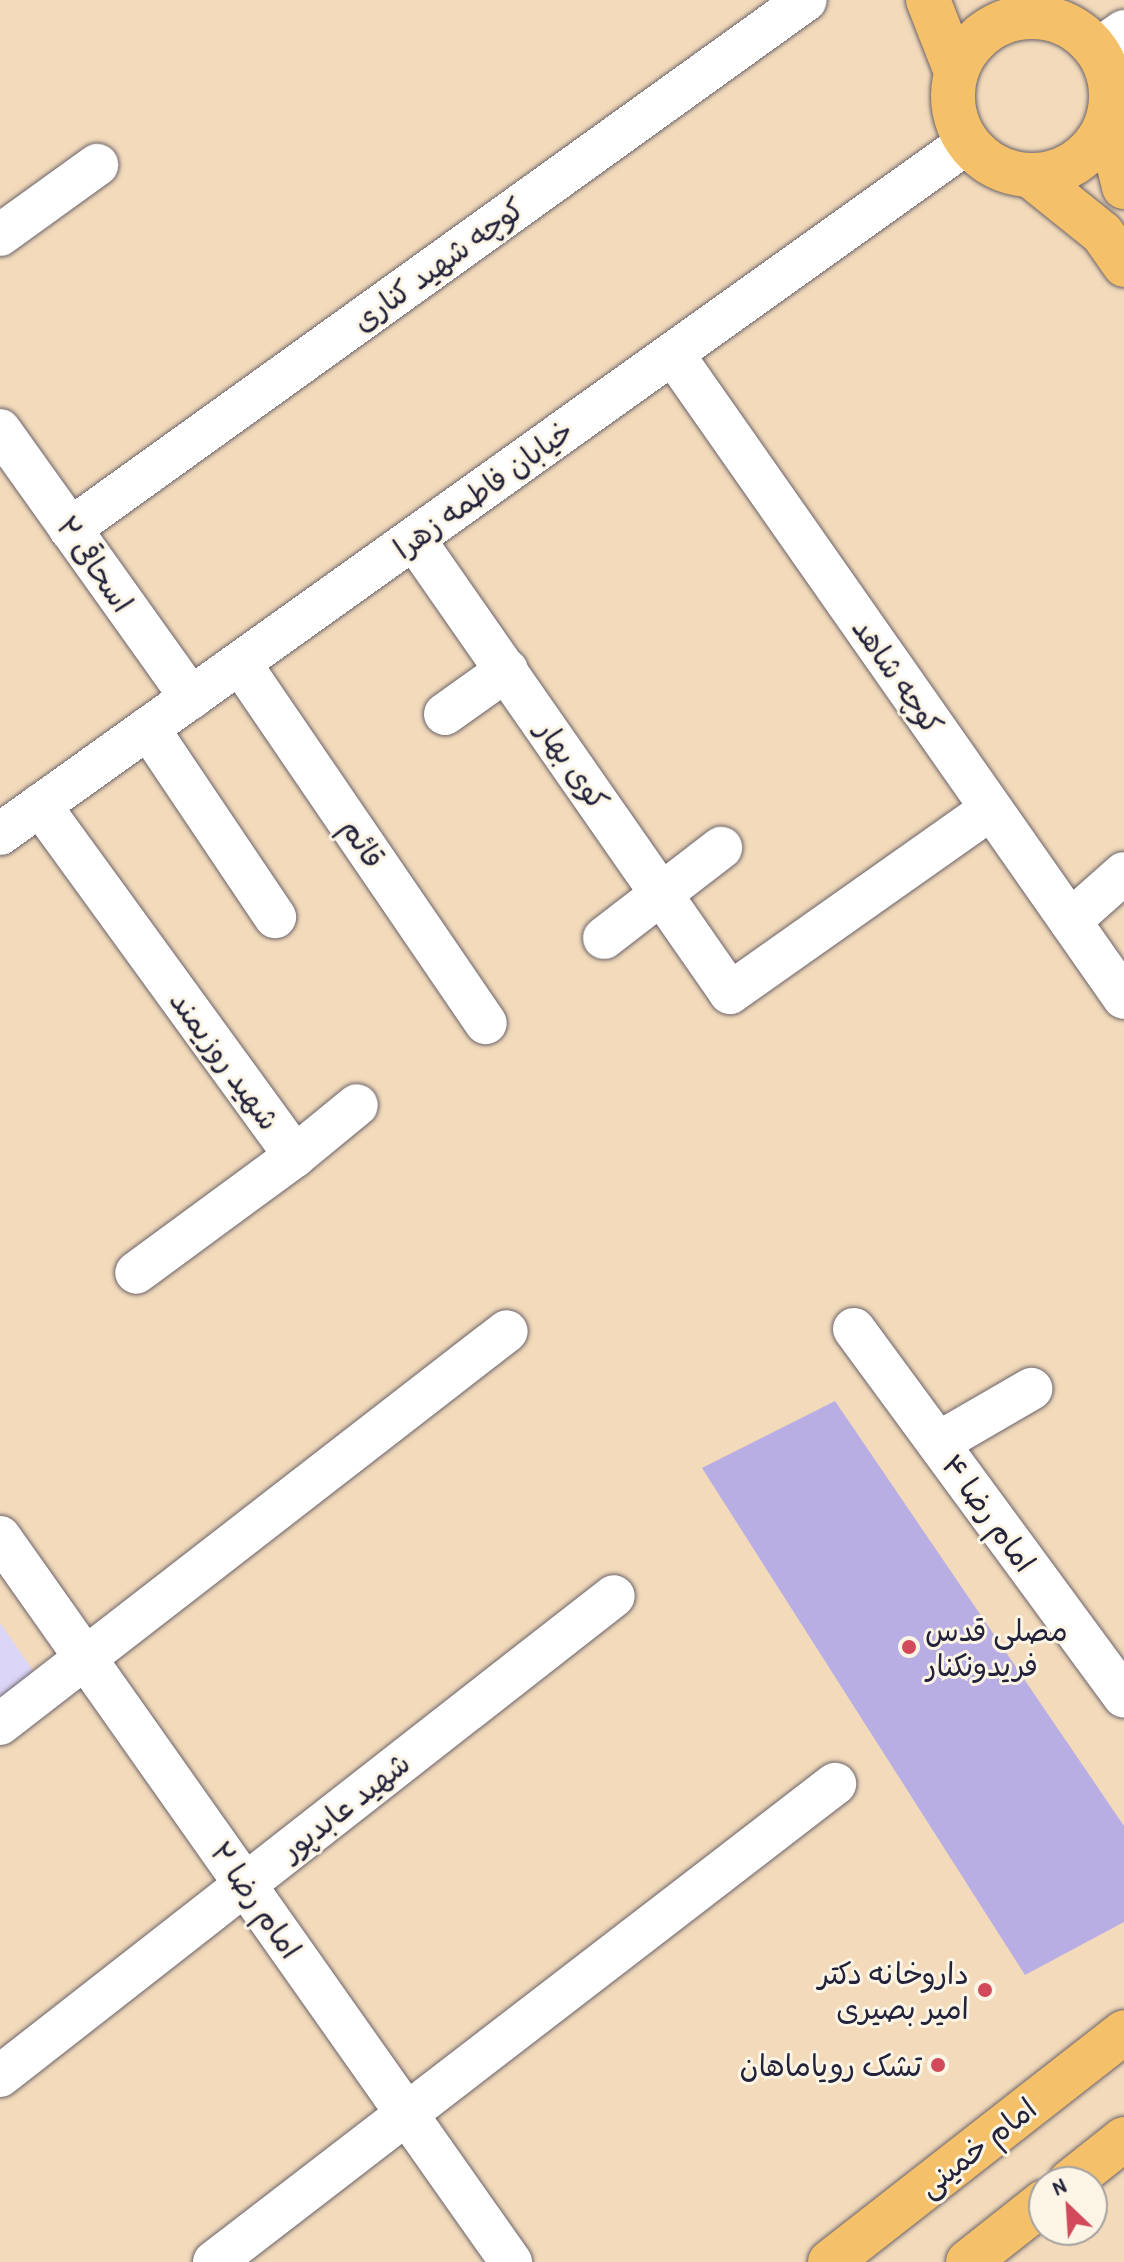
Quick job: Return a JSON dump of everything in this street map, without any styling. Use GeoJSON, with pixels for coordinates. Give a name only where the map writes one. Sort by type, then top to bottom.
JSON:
{"type":"FeatureCollection","features":[{"type":"Feature","properties":{"kind":"main road"},"geometry":{"type":"LineString","coordinates":[[928,0],[956,72],[954,108],[967,143],[1007,173],[1031,176],[1079,161],[1108,121]]}},
{"type":"Feature","properties":{"kind":"main road"},"geometry":{"type":"LineString","coordinates":[[956,72],[985,32],[1021,8],[1079,32],[1110,40],[1108,121],[1124,187]]}},
{"type":"Feature","properties":{"kind":"main road"},"geometry":{"type":"LineString","coordinates":[[1031,176],[1102,233],[1124,265]]}},
{"type":"Feature","properties":{"kind":"main road","name":"امام خمینی"},"geometry":{"type":"LineString","coordinates":[[830,2262],[1124,2032]]}},
{"type":"Feature","properties":{"kind":"main road"},"geometry":{"type":"LineString","coordinates":[[1096,2166],[1120,2151]]}},
{"type":"Feature","properties":{"kind":"main road"},"geometry":{"type":"LineString","coordinates":[[968,2262],[1028,2215]]}},
{"type":"Feature","properties":{"kind":"street","name":"کوچه شهید کناری"},"geometry":{"type":"LineString","coordinates":[[70,529],[806,0]]}},
{"type":"Feature","properties":{"kind":"street","name":"خیابان فاطمه زهرا"},"geometry":{"type":"LineString","coordinates":[[0,834],[967,143]]}},
{"type":"Feature","properties":{"kind":"street"},"geometry":{"type":"LineString","coordinates":[[0,235],[97,165]]}},
{"type":"Feature","properties":{"kind":"street","name":"کوچه شاهد"},"geometry":{"type":"LineString","coordinates":[[673,354],[1124,998]]}},
{"type":"Feature","properties":{"kind":"street","name":"اسحاقی ۲"},"geometry":{"type":"LineString","coordinates":[[0,430],[191,698]]}},
{"type":"Feature","properties":{"kind":"street","name":"کوی بهار"},"geometry":{"type":"LineString","coordinates":[[414,539],[663,892],[730,993],[991,809]]}},
{"type":"Feature","properties":{"kind":"street","name":"قائم"},"geometry":{"type":"LineString","coordinates":[[240,663],[486,1023]]}},
{"type":"Feature","properties":{"kind":"street"},"geometry":{"type":"LineString","coordinates":[[445,714],[507,670]]}},
{"type":"Feature","properties":{"kind":"street"},"geometry":{"type":"LineString","coordinates":[[148,728],[275,917]]}},
{"type":"Feature","properties":{"kind":"street","name":"شهید روزیمند"},"geometry":{"type":"LineString","coordinates":[[40,805],[295,1156],[136,1273]]}},
{"type":"Feature","properties":{"kind":"street"},"geometry":{"type":"LineString","coordinates":[[604,938],[721,848]]}},
{"type":"Feature","properties":{"kind":"street"},"geometry":{"type":"LineString","coordinates":[[1070,921],[1124,873]]}},
{"type":"Feature","properties":{"kind":"street"},"geometry":{"type":"LineString","coordinates":[[295,1156],[357,1105]]}},
{"type":"Feature","properties":{"kind":"street","name":"امام رضا ۴"},"geometry":{"type":"LineString","coordinates":[[854,1329],[1124,1696]]}},
{"type":"Feature","properties":{"kind":"street"},"geometry":{"type":"LineString","coordinates":[[0,1724],[507,1331]]}},
{"type":"Feature","properties":{"kind":"street"},"geometry":{"type":"LineString","coordinates":[[938,1443],[1031,1389]]}},
{"type":"Feature","properties":{"kind":"street","name":"امام رضا ۲"},"geometry":{"type":"LineString","coordinates":[[0,1537],[511,2262]]}},
{"type":"Feature","properties":{"kind":"street","name":"شهید عابدپور"},"geometry":{"type":"LineString","coordinates":[[0,2076],[614,1596]]}},
{"type":"Feature","properties":{"kind":"street"},"geometry":{"type":"LineString","coordinates":[[214,2262],[835,1784]]}},
{"type":"Feature","properties":{"kind":"shaded area"},"geometry":{"type":"Polygon","coordinates":[[[0,1623],[37,1676],[0,1705],[0,1623]]]}},
{"type":"Feature","properties":{"kind":"building","name":"مصلی قدس فریدونکنار"},"geometry":{"type":"Polygon","coordinates":[[[835,1401],[1124,1826],[1124,1922],[1025,1975],[702,1468],[835,1401]]]}},
{"type":"Feature","properties":{"kind":"place","name":"مصلی قدس فریدونکنار"},"geometry":{"type":"Point","coordinates":[909,1647]}},
{"type":"Feature","properties":{"kind":"place","name":"داروخانه دکتر امیر بصیری"},"geometry":{"type":"Point","coordinates":[985,1990]}},
{"type":"Feature","properties":{"kind":"place","name":"تشک رویاماهان"},"geometry":{"type":"Point","coordinates":[938,2065]}}]}
